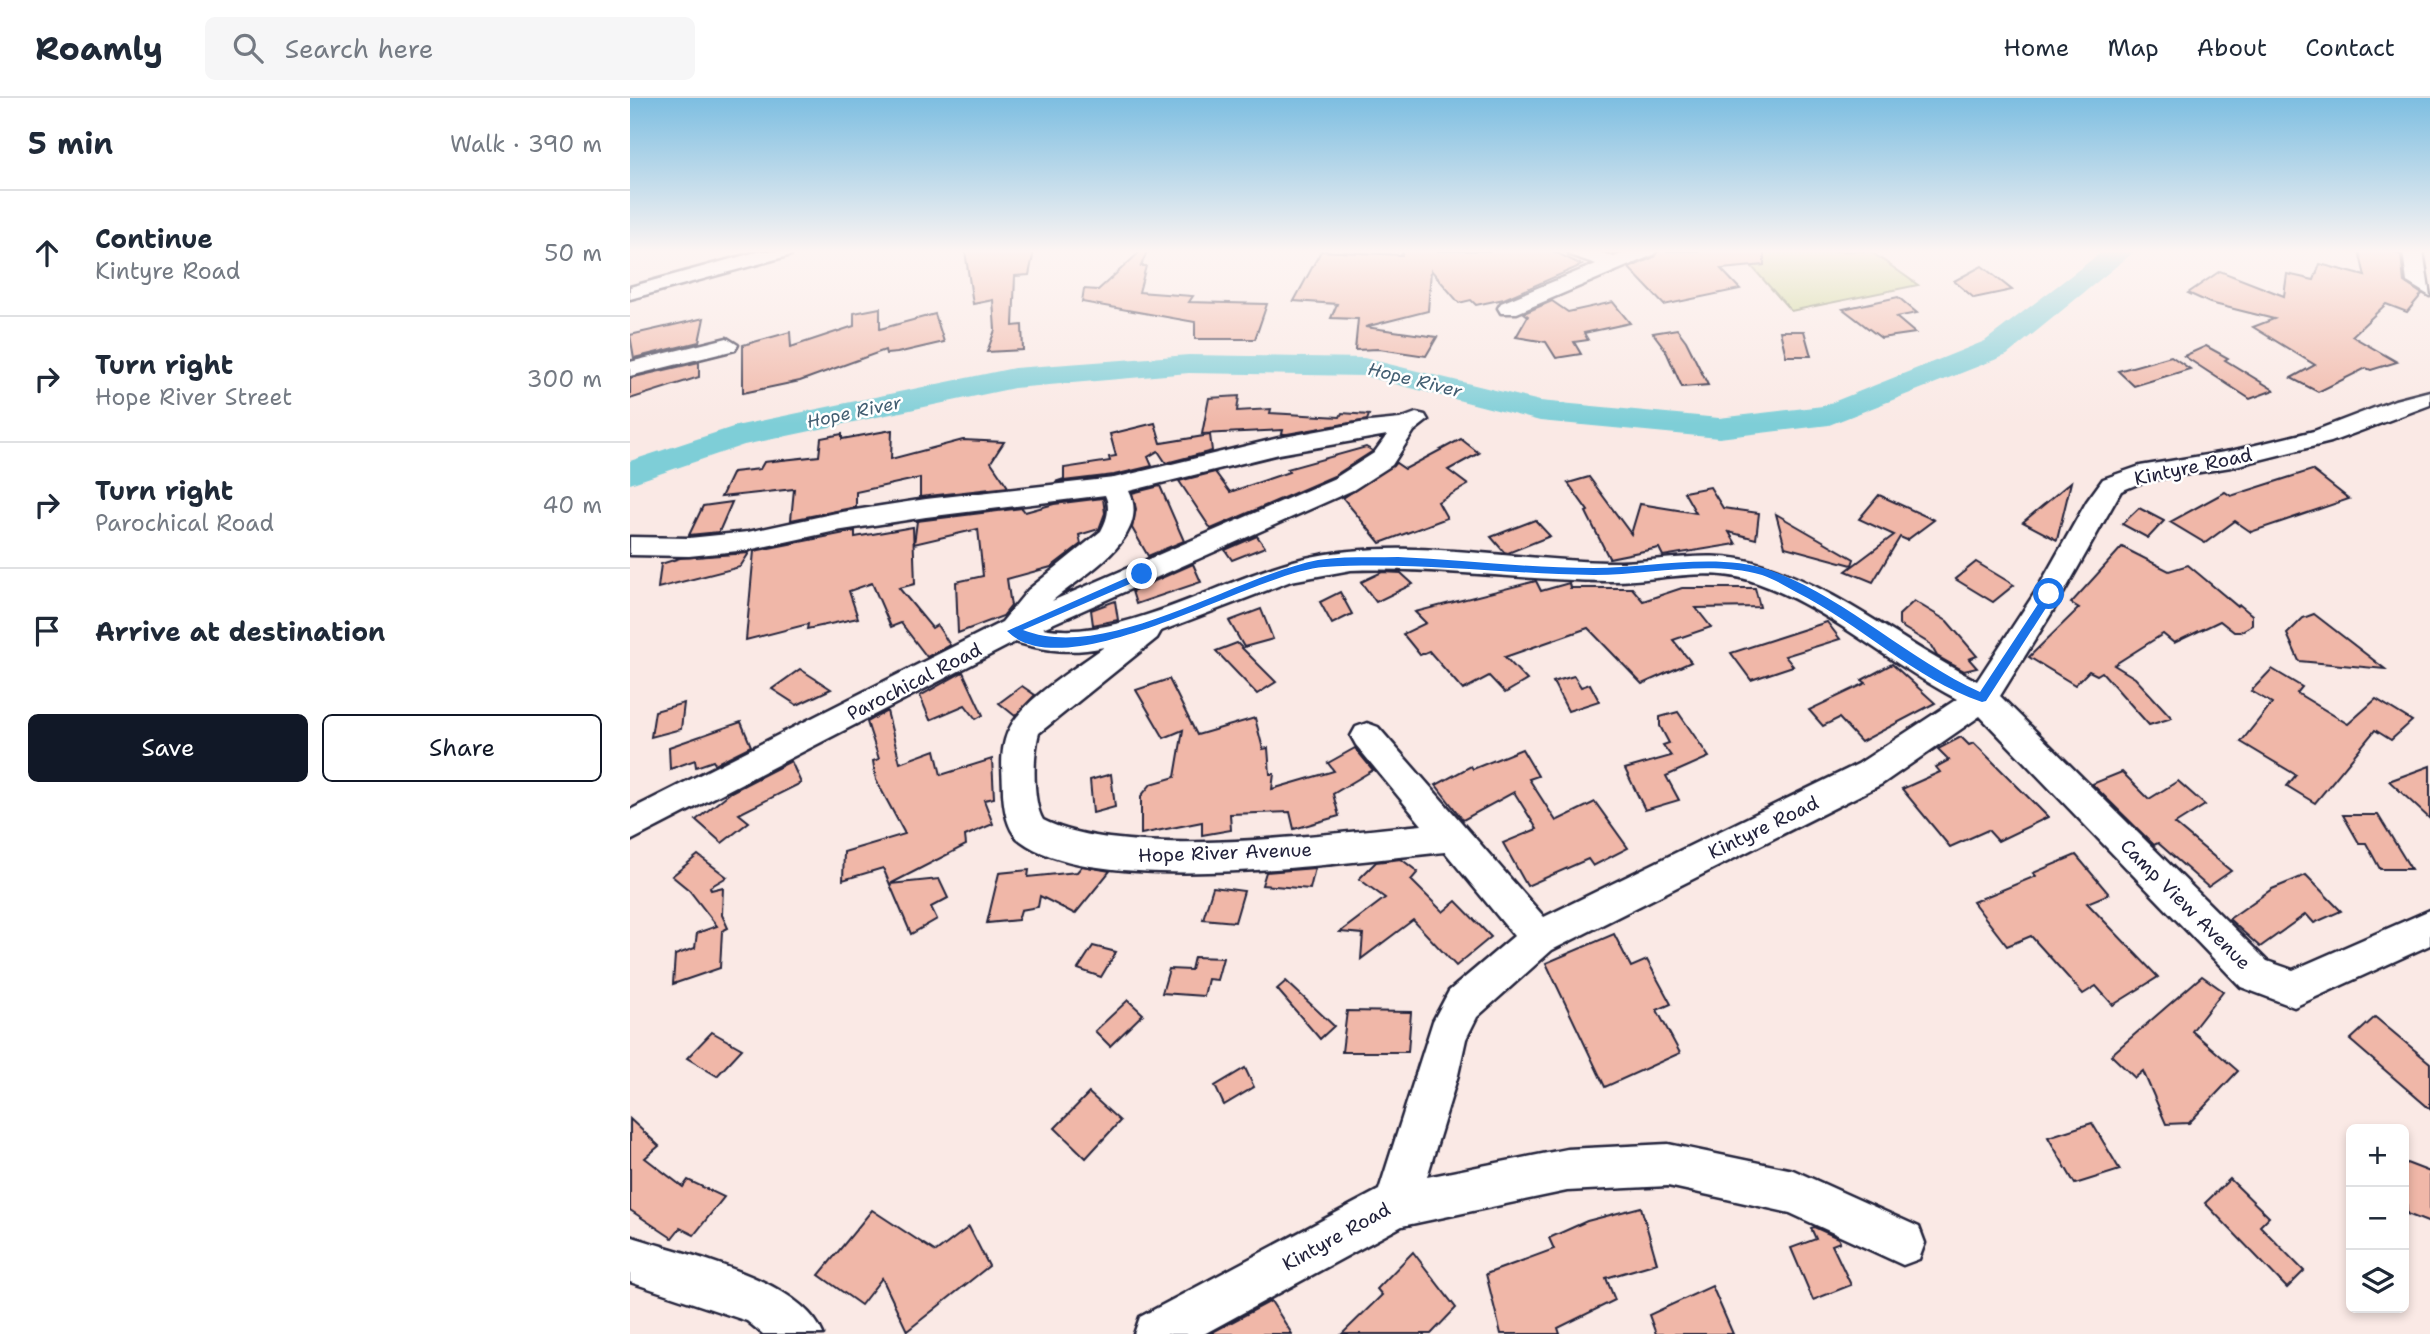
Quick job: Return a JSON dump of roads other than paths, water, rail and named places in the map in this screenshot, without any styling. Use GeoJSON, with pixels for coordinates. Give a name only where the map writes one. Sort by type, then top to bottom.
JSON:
{"type":"FeatureCollection","features":[{"type":"Feature","properties":{"kind":"street"},"geometry":{"type":"LineString","coordinates":[[630,369],[727,345]]}},
{"type":"Feature","properties":{"kind":"street","name":"Kintyre Road"},"geometry":{"type":"LineString","coordinates":[[1157,1334],[1396,1205],[1438,1074],[1447,1035],[1463,1003],[1539,939],[1870,775],[1982,698],[2049,594],[2100,501],[2112,485],[2140,474],[2231,459],[2322,437],[2403,405],[2430,398]]}},
{"type":"Feature","properties":{"kind":"street","name":"Parochical Road"},"geometry":{"type":"LineString","coordinates":[[630,826],[1012,631],[1236,529],[1344,484],[1383,459],[1410,423],[1279,446],[1114,486]]}},
{"type":"Feature","properties":{"kind":"street"},"geometry":{"type":"LineString","coordinates":[[630,546],[689,547],[748,541],[887,514],[1114,486],[1122,503],[1120,521],[1112,537],[1038,597],[1012,631],[1038,640],[1066,642],[1158,622],[1254,585],[1319,564],[1398,560],[1592,571],[1657,570],[1713,563],[1766,572],[1803,591],[1942,680],[1982,698]]}},
{"type":"Feature","properties":{"kind":"street","name":"Hope River Avenue"},"geometry":{"type":"LineString","coordinates":[[1158,622],[1031,720],[1020,734],[1021,807],[1031,830],[1051,843],[1144,858],[1242,855],[1450,837]]}},
{"type":"Feature","properties":{"kind":"street","name":"Camp View Avenue"},"geometry":{"type":"LineString","coordinates":[[1982,698],[2254,974],[2269,982],[2294,989],[2430,927]]}},
{"type":"Feature","properties":{"kind":"street"},"geometry":{"type":"LineString","coordinates":[[1367,736],[1539,939]]}},
{"type":"Feature","properties":{"kind":"street"},"geometry":{"type":"LineString","coordinates":[[1396,1205],[1567,1170],[1668,1165],[1793,1192],[1903,1243]]}},
{"type":"Feature","properties":{"kind":"street"},"geometry":{"type":"LineString","coordinates":[[630,1259],[761,1303],[800,1334]]}},
{"type":"Feature","properties":{"kind":"waterway","name":"Hope River"},"geometry":{"type":"LineString","coordinates":[[630,473],[736,436],[1014,378],[1189,364],[1364,367],[1540,411],[1719,428],[1829,415],[1996,348],[2047,309]]}}]}
